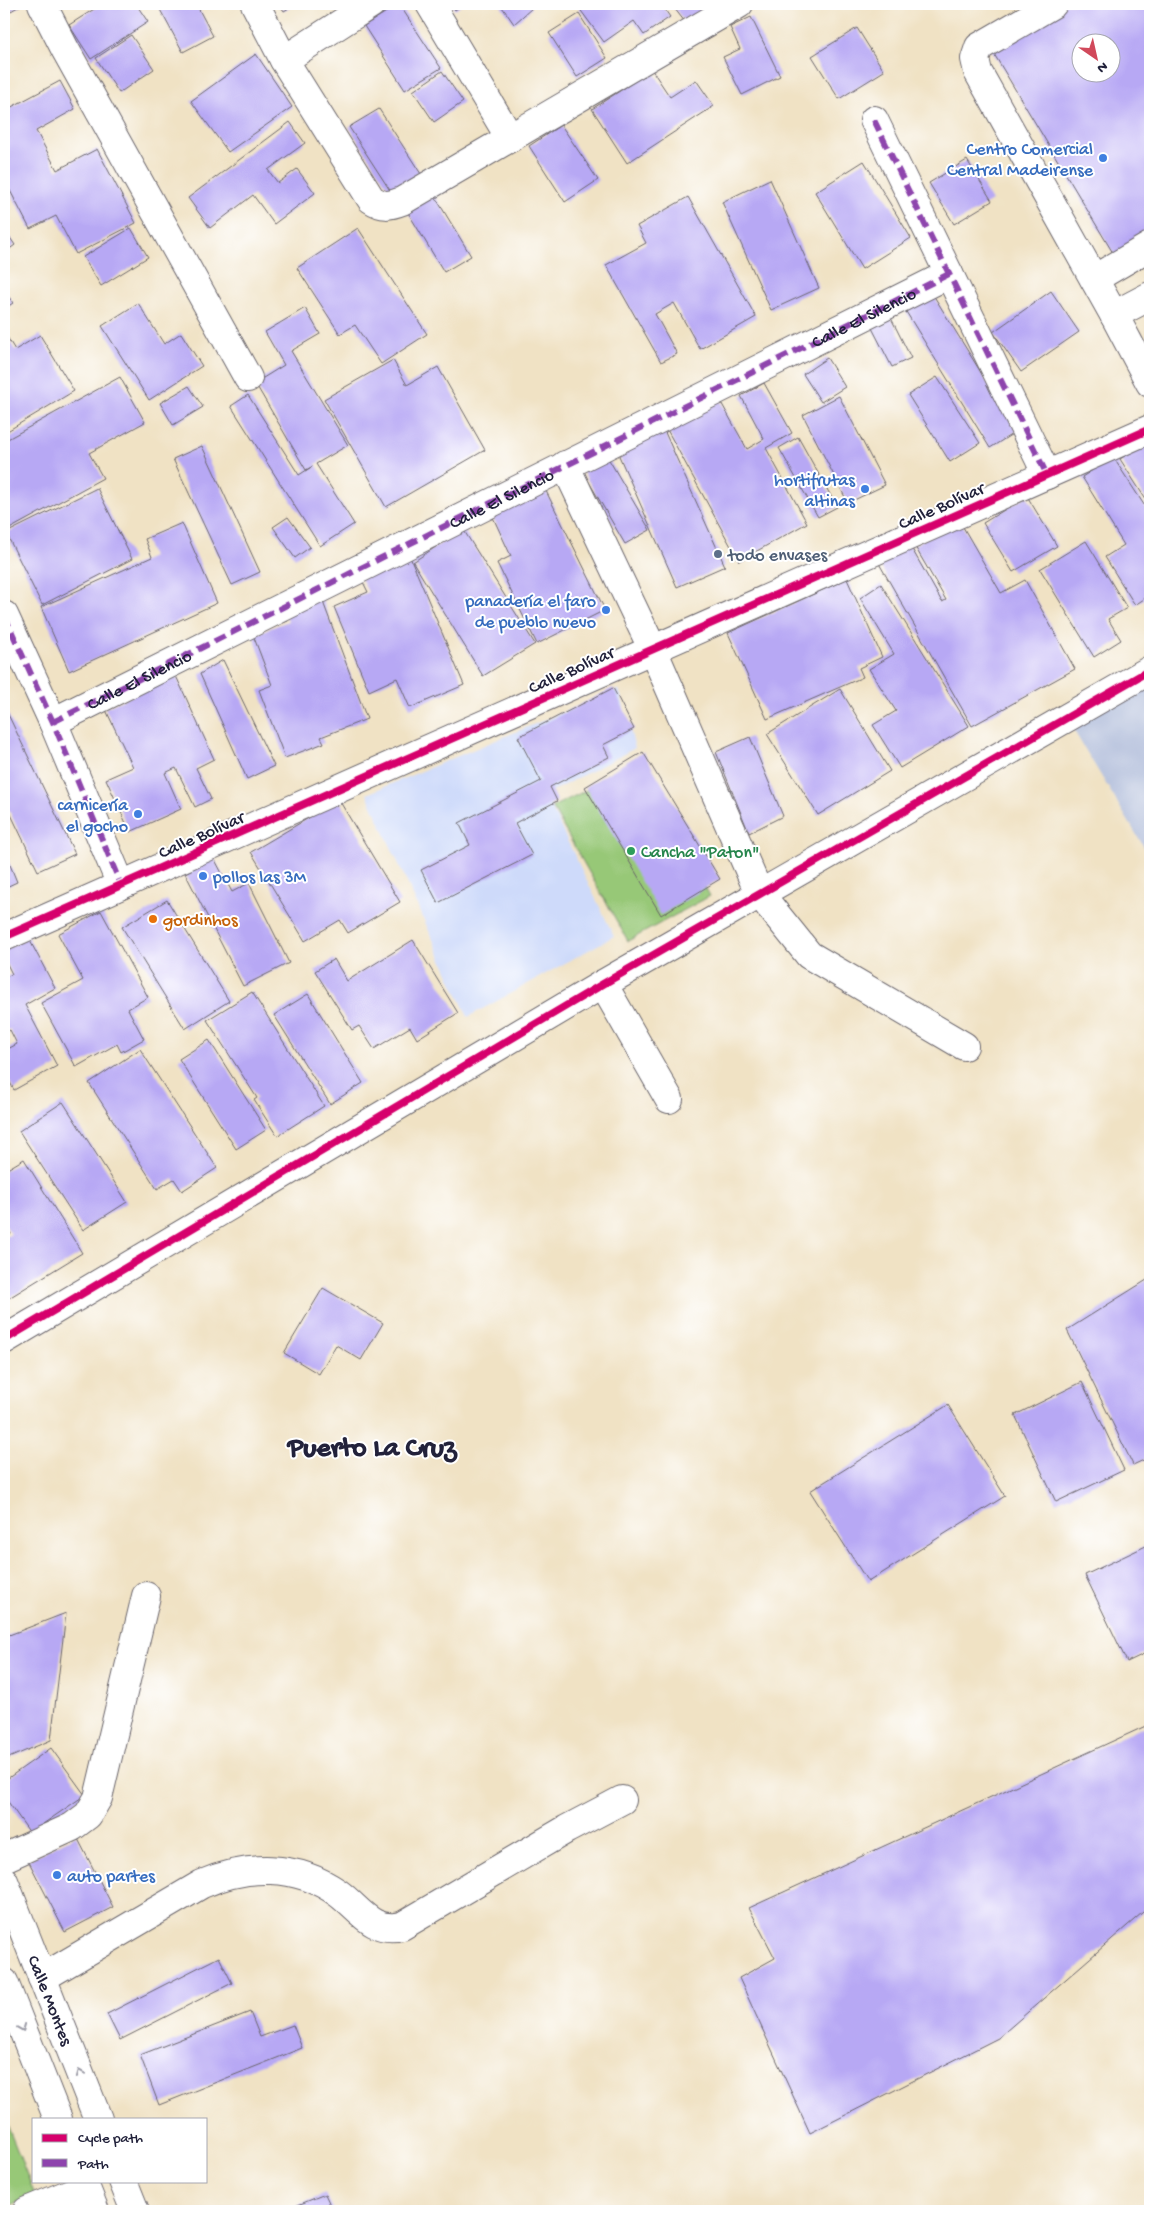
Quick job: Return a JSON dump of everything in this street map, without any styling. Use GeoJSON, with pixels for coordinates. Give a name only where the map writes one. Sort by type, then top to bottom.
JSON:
{"type":"FeatureCollection","features":[{"type":"Feature","properties":{"kind":"street"},"geometry":{"type":"LineString","coordinates":[[255,4],[284,60],[371,199],[380,205],[389,206],[402,201],[739,4]]}},
{"type":"Feature","properties":{"kind":"street"},"geometry":{"type":"LineString","coordinates":[[284,60],[370,4]]}},
{"type":"Feature","properties":{"kind":"street"},"geometry":{"type":"LineString","coordinates":[[430,4],[510,138]]}},
{"type":"Feature","properties":{"kind":"street"},"geometry":{"type":"LineString","coordinates":[[1053,4],[979,47],[975,59],[978,72],[1150,383]]}},
{"type":"Feature","properties":{"kind":"street"},"geometry":{"type":"LineString","coordinates":[[49,7],[248,378]]}},
{"type":"Feature","properties":{"kind":"street"},"geometry":{"type":"LineString","coordinates":[[874,120],[1047,475]]}},
{"type":"Feature","properties":{"kind":"street"},"geometry":{"type":"LineString","coordinates":[[1094,279],[1150,246]]}},
{"type":"Feature","properties":{"kind":"street","name":"Calle El Silencio"},"geometry":{"type":"LineString","coordinates":[[54,722],[949,274]]}},
{"type":"Feature","properties":{"kind":"street"},"geometry":{"type":"LineString","coordinates":[[1114,315],[1150,296]]}},
{"type":"Feature","properties":{"kind":"street","name":"Calle Bolívar"},"geometry":{"type":"LineString","coordinates":[[4,937],[1150,429]]}},
{"type":"Feature","properties":{"kind":"street"},"geometry":{"type":"LineString","coordinates":[[565,465],[653,650],[759,893],[809,955],[964,1046]]}},
{"type":"Feature","properties":{"kind":"street"},"geometry":{"type":"LineString","coordinates":[[4,615],[54,722],[121,886]]}},
{"type":"Feature","properties":{"kind":"street"},"geometry":{"type":"LineString","coordinates":[[4,1340],[603,984],[1150,670]]}},
{"type":"Feature","properties":{"kind":"street"},"geometry":{"type":"LineString","coordinates":[[603,984],[669,1099]]}},
{"type":"Feature","properties":{"kind":"street"},"geometry":{"type":"LineString","coordinates":[[4,1858],[72,1827],[88,1815],[98,1798],[146,1596]]}},
{"type":"Feature","properties":{"kind":"street"},"geometry":{"type":"LineString","coordinates":[[42,1978],[202,1884],[242,1870],[276,1870],[315,1881],[336,1892],[372,1923],[387,1928],[402,1926],[567,1829],[622,1800]]}},
{"type":"Feature","properties":{"kind":"street","name":"Calle Montes"},"geometry":{"type":"LineString","coordinates":[[4,1881],[98,2118]]}},
{"type":"Feature","properties":{"kind":"street"},"geometry":{"type":"LineString","coordinates":[[4,1982],[58,2118]]}},
{"type":"Feature","properties":{"kind":"street"},"geometry":{"type":"LineString","coordinates":[[123,2182],[135,2211]]}},
{"type":"Feature","properties":{"kind":"street"},"geometry":{"type":"LineString","coordinates":[[27,2211],[88,2193]]}},
{"type":"Feature","properties":{"kind":"shaded area"},"geometry":{"type":"Polygon","coordinates":[[[1150,680],[1150,857],[1071,726],[1150,680]]]}},
{"type":"Feature","properties":{"kind":"shaded area"},"geometry":{"type":"Polygon","coordinates":[[[619,689],[635,748],[545,795],[614,936],[468,1017],[367,794],[619,689]]]}},
{"type":"Feature","properties":{"kind":"green space","name":"Cancha \"Paton\""},"geometry":{"type":"Polygon","coordinates":[[[638,765],[710,896],[628,941],[552,807],[638,765]]]}},
{"type":"Feature","properties":{"kind":"green space"},"geometry":{"type":"Polygon","coordinates":[[[4,2117],[35,2195],[4,2208],[4,2117]]]}},
{"type":"Feature","properties":{"kind":"building"},"geometry":{"type":"Polygon","coordinates":[[[4,4],[23,4],[4,15],[4,4]]]}},
{"type":"Feature","properties":{"kind":"building"},"geometry":{"type":"Polygon","coordinates":[[[102,4],[136,4],[148,22],[91,59],[69,25],[102,4]]]}},
{"type":"Feature","properties":{"kind":"building"},"geometry":{"type":"Polygon","coordinates":[[[157,4],[196,4],[213,36],[183,52],[157,4]]]}},
{"type":"Feature","properties":{"kind":"building"},"geometry":{"type":"Polygon","coordinates":[[[279,4],[296,4],[284,11],[279,4]]]}},
{"type":"Feature","properties":{"kind":"building"},"geometry":{"type":"Polygon","coordinates":[[[399,4],[441,68],[405,90],[364,26],[399,4]]]}},
{"type":"Feature","properties":{"kind":"building"},"geometry":{"type":"Polygon","coordinates":[[[451,4],[463,4],[455,10],[451,4]]]}},
{"type":"Feature","properties":{"kind":"building"},"geometry":{"type":"Polygon","coordinates":[[[500,4],[528,4],[532,8],[514,24],[500,4]]]}},
{"type":"Feature","properties":{"kind":"building"},"geometry":{"type":"Polygon","coordinates":[[[576,4],[661,4],[670,17],[644,35],[634,21],[604,42],[576,4]]]}},
{"type":"Feature","properties":{"kind":"building"},"geometry":{"type":"Polygon","coordinates":[[[671,4],[710,4],[685,22],[671,4]]]}},
{"type":"Feature","properties":{"kind":"building","name":"Centro Comercial Central Madeirense"},"geometry":{"type":"Polygon","coordinates":[[[1058,4],[1150,4],[1150,243],[1119,263],[988,44],[1058,4]]]}},
{"type":"Feature","properties":{"kind":"building"},"geometry":{"type":"Polygon","coordinates":[[[579,14],[607,58],[577,77],[549,33],[579,14]]]}},
{"type":"Feature","properties":{"kind":"building"},"geometry":{"type":"Polygon","coordinates":[[[751,17],[780,76],[742,95],[723,57],[740,49],[730,27],[751,17]]]}},
{"type":"Feature","properties":{"kind":"building"},"geometry":{"type":"Polygon","coordinates":[[[857,28],[884,71],[839,99],[812,56],[857,28]]]}},
{"type":"Feature","properties":{"kind":"building"},"geometry":{"type":"Polygon","coordinates":[[[131,35],[154,69],[119,93],[96,58],[131,35]]]}},
{"type":"Feature","properties":{"kind":"building"},"geometry":{"type":"Polygon","coordinates":[[[256,54],[292,107],[228,152],[191,101],[256,54]]]}},
{"type":"Feature","properties":{"kind":"building"},"geometry":{"type":"Polygon","coordinates":[[[652,70],[670,97],[696,80],[714,106],[627,163],[592,109],[652,70]]]}},
{"type":"Feature","properties":{"kind":"building"},"geometry":{"type":"Polygon","coordinates":[[[442,71],[463,102],[434,122],[413,91],[442,71]]]}},
{"type":"Feature","properties":{"kind":"building"},"geometry":{"type":"Polygon","coordinates":[[[60,81],[75,109],[36,131],[57,170],[97,149],[136,223],[76,254],[56,216],[30,229],[4,179],[4,111],[60,81]]]}},
{"type":"Feature","properties":{"kind":"building"},"geometry":{"type":"Polygon","coordinates":[[[379,109],[421,174],[391,192],[349,127],[379,109]]]}},
{"type":"Feature","properties":{"kind":"building"},"geometry":{"type":"Polygon","coordinates":[[[290,122],[305,143],[268,170],[278,183],[297,169],[315,193],[274,224],[253,195],[210,228],[188,198],[290,122]]]}},
{"type":"Feature","properties":{"kind":"building"},"geometry":{"type":"Polygon","coordinates":[[[561,125],[598,180],[565,202],[529,146],[561,125]]]}},
{"type":"Feature","properties":{"kind":"building"},"geometry":{"type":"Polygon","coordinates":[[[967,160],[992,201],[954,224],[929,183],[967,160]]]}},
{"type":"Feature","properties":{"kind":"building"},"geometry":{"type":"Polygon","coordinates":[[[864,161],[911,238],[862,269],[815,192],[864,161]]]}},
{"type":"Feature","properties":{"kind":"building"},"geometry":{"type":"Polygon","coordinates":[[[770,179],[819,288],[771,310],[722,202],[770,179]]]}},
{"type":"Feature","properties":{"kind":"building"},"geometry":{"type":"Polygon","coordinates":[[[434,195],[471,256],[444,272],[407,211],[434,195]]]}},
{"type":"Feature","properties":{"kind":"building"},"geometry":{"type":"Polygon","coordinates":[[[688,197],[756,317],[700,349],[674,303],[655,314],[677,354],[661,362],[606,265],[646,243],[637,226],[688,197]]]}},
{"type":"Feature","properties":{"kind":"building"},"geometry":{"type":"Polygon","coordinates":[[[131,228],[148,257],[101,286],[83,257],[131,228]]]}},
{"type":"Feature","properties":{"kind":"building"},"geometry":{"type":"Polygon","coordinates":[[[358,228],[427,334],[381,364],[355,325],[340,334],[297,268],[358,228]]]}},
{"type":"Feature","properties":{"kind":"building"},"geometry":{"type":"Polygon","coordinates":[[[4,229],[15,245],[4,253],[4,229]]]}},
{"type":"Feature","properties":{"kind":"building"},"geometry":{"type":"Polygon","coordinates":[[[4,290],[13,303],[4,309],[4,290]]]}},
{"type":"Feature","properties":{"kind":"building"},"geometry":{"type":"Polygon","coordinates":[[[1051,291],[1079,332],[1021,372],[993,332],[1051,291]]]}},
{"type":"Feature","properties":{"kind":"building"},"geometry":{"type":"Polygon","coordinates":[[[932,293],[1017,431],[990,448],[905,310],[932,293]]]}},
{"type":"Feature","properties":{"kind":"building"},"geometry":{"type":"Polygon","coordinates":[[[138,303],[164,344],[181,333],[202,366],[149,400],[102,326],[138,303]]]}},
{"type":"Feature","properties":{"kind":"building"},"geometry":{"type":"Polygon","coordinates":[[[305,308],[320,334],[291,351],[348,445],[316,464],[354,524],[320,546],[231,406],[248,395],[299,475],[313,466],[306,470],[255,383],[284,365],[265,332],[305,308]]]}},
{"type":"Feature","properties":{"kind":"building"},"geometry":{"type":"Polygon","coordinates":[[[891,318],[911,358],[892,367],[872,328],[891,318]]]}},
{"type":"Feature","properties":{"kind":"building"},"geometry":{"type":"Polygon","coordinates":[[[4,332],[15,350],[40,335],[74,391],[4,433],[4,332]]]}},
{"type":"Feature","properties":{"kind":"building"},"geometry":{"type":"Polygon","coordinates":[[[827,358],[845,387],[821,402],[803,374],[827,358]]]}},
{"type":"Feature","properties":{"kind":"building"},"geometry":{"type":"Polygon","coordinates":[[[393,360],[407,385],[438,367],[485,450],[386,507],[324,399],[393,360]]]}},
{"type":"Feature","properties":{"kind":"building"},"geometry":{"type":"Polygon","coordinates":[[[120,377],[145,422],[89,453],[103,478],[4,532],[4,441],[120,377]]]}},
{"type":"Feature","properties":{"kind":"building"},"geometry":{"type":"Polygon","coordinates":[[[937,377],[980,443],[950,462],[908,395],[937,377]]]}},
{"type":"Feature","properties":{"kind":"building"},"geometry":{"type":"Polygon","coordinates":[[[764,383],[792,433],[766,448],[807,523],[739,561],[665,426],[718,397],[747,449],[764,439],[741,396],[764,383]]]}},
{"type":"Feature","properties":{"kind":"building"},"geometry":{"type":"Polygon","coordinates":[[[189,386],[203,407],[173,425],[160,403],[189,386]]]}},
{"type":"Feature","properties":{"kind":"building"},"geometry":{"type":"Polygon","coordinates":[[[839,396],[885,485],[848,503],[803,415],[839,396]]]}},
{"type":"Feature","properties":{"kind":"building"},"geometry":{"type":"Polygon","coordinates":[[[663,428],[725,566],[677,587],[616,449],[663,428]]]}},
{"type":"Feature","properties":{"kind":"building"},"geometry":{"type":"Polygon","coordinates":[[[798,437],[837,507],[818,517],[779,448],[798,437]]]}},
{"type":"Feature","properties":{"kind":"building"},"geometry":{"type":"Polygon","coordinates":[[[1144,444],[1150,454],[1150,506],[1120,459],[1144,444]]]}},
{"type":"Feature","properties":{"kind":"building"},"geometry":{"type":"Polygon","coordinates":[[[202,446],[260,572],[232,585],[173,459],[202,446]]]}},
{"type":"Feature","properties":{"kind":"building"},"geometry":{"type":"Polygon","coordinates":[[[604,451],[650,530],[625,544],[579,465],[604,451]]]}},
{"type":"Feature","properties":{"kind":"building"},"geometry":{"type":"Polygon","coordinates":[[[1113,457],[1150,514],[1150,595],[1135,605],[1105,557],[1124,545],[1082,477],[1113,457]]]}},
{"type":"Feature","properties":{"kind":"building"},"geometry":{"type":"Polygon","coordinates":[[[544,487],[605,610],[537,644],[497,563],[511,556],[491,513],[544,487]]]}},
{"type":"Feature","properties":{"kind":"building"},"geometry":{"type":"Polygon","coordinates":[[[97,488],[132,559],[42,605],[6,533],[97,488]]]}},
{"type":"Feature","properties":{"kind":"building"},"geometry":{"type":"Polygon","coordinates":[[[1027,496],[1057,546],[1013,572],[983,523],[1027,496]]]}},
{"type":"Feature","properties":{"kind":"building"},"geometry":{"type":"Polygon","coordinates":[[[288,517],[310,547],[295,558],[273,527],[288,517]]]}},
{"type":"Feature","properties":{"kind":"building"},"geometry":{"type":"Polygon","coordinates":[[[959,520],[1001,593],[1025,580],[1075,669],[972,726],[877,560],[908,542],[942,602],[946,600],[914,545],[959,520]]]}},
{"type":"Feature","properties":{"kind":"building"},"geometry":{"type":"Polygon","coordinates":[[[182,523],[217,603],[69,671],[41,607],[152,557],[145,539],[182,523]]]}},
{"type":"Feature","properties":{"kind":"building"},"geometry":{"type":"Polygon","coordinates":[[[463,529],[535,644],[483,676],[413,562],[463,529]]]}},
{"type":"Feature","properties":{"kind":"building"},"geometry":{"type":"Polygon","coordinates":[[[1086,541],[1127,608],[1108,619],[1121,640],[1094,657],[1040,569],[1086,541]]]}},
{"type":"Feature","properties":{"kind":"building"},"geometry":{"type":"Polygon","coordinates":[[[410,557],[464,685],[410,708],[397,678],[369,691],[334,607],[368,592],[361,578],[410,557]]]}},
{"type":"Feature","properties":{"kind":"building"},"geometry":{"type":"Polygon","coordinates":[[[847,579],[882,657],[859,668],[863,677],[767,719],[728,633],[847,579]]]}},
{"type":"Feature","properties":{"kind":"building"},"geometry":{"type":"Polygon","coordinates":[[[881,584],[969,726],[900,768],[873,725],[896,711],[869,669],[894,654],[860,598],[881,584]]]}},
{"type":"Feature","properties":{"kind":"building"},"geometry":{"type":"Polygon","coordinates":[[[320,594],[367,719],[321,737],[324,743],[285,758],[259,690],[272,685],[253,635],[288,621],[283,608],[320,594]]]}},
{"type":"Feature","properties":{"kind":"building"},"geometry":{"type":"Polygon","coordinates":[[[223,660],[274,766],[247,779],[200,674],[223,660]]]}},
{"type":"Feature","properties":{"kind":"building"},"geometry":{"type":"Polygon","coordinates":[[[176,676],[214,759],[196,768],[211,799],[195,807],[176,768],[165,773],[181,809],[130,832],[106,779],[133,767],[105,708],[176,676]]]}},
{"type":"Feature","properties":{"kind":"building"},"geometry":{"type":"Polygon","coordinates":[[[613,688],[634,729],[603,745],[609,757],[550,787],[557,801],[515,823],[532,855],[438,903],[421,870],[470,845],[459,823],[541,781],[518,737],[613,688]]]}},
{"type":"Feature","properties":{"kind":"building"},"geometry":{"type":"Polygon","coordinates":[[[840,689],[890,771],[818,815],[767,734],[840,689]]]}},
{"type":"Feature","properties":{"kind":"building"},"geometry":{"type":"Polygon","coordinates":[[[4,706],[75,854],[38,871],[4,800],[4,706]]]}},
{"type":"Feature","properties":{"kind":"building"},"geometry":{"type":"Polygon","coordinates":[[[750,737],[783,816],[749,833],[716,752],[750,737]]]}},
{"type":"Feature","properties":{"kind":"building"},"geometry":{"type":"Polygon","coordinates":[[[643,752],[720,879],[661,915],[585,787],[643,752]]]}},
{"type":"Feature","properties":{"kind":"building"},"geometry":{"type":"Polygon","coordinates":[[[339,800],[400,902],[348,933],[340,920],[305,941],[251,852],[339,800]]]}},
{"type":"Feature","properties":{"kind":"building"},"geometry":{"type":"Polygon","coordinates":[[[4,850],[17,882],[4,888],[4,850]]]}},
{"type":"Feature","properties":{"kind":"building"},"geometry":{"type":"Polygon","coordinates":[[[214,858],[232,892],[249,883],[289,963],[243,986],[185,873],[214,858]]]}},
{"type":"Feature","properties":{"kind":"building"},"geometry":{"type":"Polygon","coordinates":[[[167,900],[229,1001],[185,1029],[122,927],[167,900]]]}},
{"type":"Feature","properties":{"kind":"building"},"geometry":{"type":"Polygon","coordinates":[[[101,911],[148,997],[128,1009],[144,1039],[121,1052],[117,1044],[76,1067],[41,1003],[83,980],[58,934],[101,911]]]}},
{"type":"Feature","properties":{"kind":"building"},"geometry":{"type":"Polygon","coordinates":[[[28,937],[55,988],[25,1005],[57,1066],[14,1090],[4,1071],[4,1051],[17,1044],[10,1030],[4,1034],[4,978],[12,974],[4,958],[4,950],[28,937]]]}},
{"type":"Feature","properties":{"kind":"building"},"geometry":{"type":"Polygon","coordinates":[[[413,940],[458,1013],[417,1039],[410,1027],[374,1049],[359,1026],[352,1030],[315,971],[334,959],[347,981],[413,940]]]}},
{"type":"Feature","properties":{"kind":"building"},"geometry":{"type":"Polygon","coordinates":[[[252,992],[324,1106],[277,1136],[254,1100],[257,1098],[207,1020],[252,992]]]}},
{"type":"Feature","properties":{"kind":"building"},"geometry":{"type":"Polygon","coordinates":[[[308,994],[363,1083],[330,1104],[274,1015],[308,994]]]}},
{"type":"Feature","properties":{"kind":"building"},"geometry":{"type":"Polygon","coordinates":[[[209,1040],[266,1130],[236,1149],[179,1059],[209,1040]]]}},
{"type":"Feature","properties":{"kind":"building"},"geometry":{"type":"Polygon","coordinates":[[[140,1049],[217,1168],[182,1191],[174,1179],[157,1189],[89,1083],[140,1049]]]}},
{"type":"Feature","properties":{"kind":"building"},"geometry":{"type":"Polygon","coordinates":[[[63,1102],[127,1202],[83,1230],[19,1131],[63,1102]]]}},
{"type":"Feature","properties":{"kind":"building"},"geometry":{"type":"Polygon","coordinates":[[[24,1159],[82,1253],[4,1301],[4,1238],[11,1234],[4,1223],[4,1171],[24,1159]]]}},
{"type":"Feature","properties":{"kind":"building"},"geometry":{"type":"Polygon","coordinates":[[[1150,1278],[1150,1457],[1133,1465],[1067,1330],[1150,1278]]]}},
{"type":"Feature","properties":{"kind":"building"},"geometry":{"type":"Polygon","coordinates":[[[323,1288],[383,1323],[361,1360],[336,1345],[319,1374],[284,1353],[323,1288]]]}},
{"type":"Feature","properties":{"kind":"building"},"geometry":{"type":"Polygon","coordinates":[[[1082,1382],[1124,1470],[1056,1502],[1015,1415],[1082,1382]]]}},
{"type":"Feature","properties":{"kind":"building"},"geometry":{"type":"Polygon","coordinates":[[[948,1405],[1005,1496],[868,1582],[810,1491],[948,1405]]]}},
{"type":"Feature","properties":{"kind":"building"},"geometry":{"type":"Polygon","coordinates":[[[1150,1544],[1150,1651],[1127,1662],[1085,1575],[1150,1544]]]}},
{"type":"Feature","properties":{"kind":"building"},"geometry":{"type":"Polygon","coordinates":[[[66,1613],[51,1740],[4,1760],[4,1637],[66,1613]]]}},
{"type":"Feature","properties":{"kind":"building"},"geometry":{"type":"Polygon","coordinates":[[[1150,1724],[1150,1906],[998,2038],[810,2133],[739,1978],[775,1958],[749,1908],[1150,1724]]]}},
{"type":"Feature","properties":{"kind":"building"},"geometry":{"type":"Polygon","coordinates":[[[51,1748],[85,1795],[30,1833],[4,1796],[4,1781],[51,1748]]]}},
{"type":"Feature","properties":{"kind":"building"},"geometry":{"type":"Polygon","coordinates":[[[76,1835],[113,1907],[65,1932],[28,1860],[76,1835]]]}},
{"type":"Feature","properties":{"kind":"building"},"geometry":{"type":"Polygon","coordinates":[[[219,1957],[232,1983],[120,2040],[107,2014],[219,1957]]]}},
{"type":"Feature","properties":{"kind":"building"},"geometry":{"type":"Polygon","coordinates":[[[250,2012],[260,2037],[293,2025],[302,2048],[159,2105],[140,2055],[250,2012]]]}},
{"type":"Feature","properties":{"kind":"building"},"geometry":{"type":"Polygon","coordinates":[[[325,2194],[333,2211],[283,2211],[325,2194]]]}},
{"type":"Feature","properties":{"kind":"marked path"},"geometry":{"type":"LineString","coordinates":[[874,120],[1047,475]]}},
{"type":"Feature","properties":{"kind":"marked path"},"geometry":{"type":"LineString","coordinates":[[53,722],[949,274]]}},
{"type":"Feature","properties":{"kind":"marked path"},"geometry":{"type":"LineString","coordinates":[[4,615],[53,722],[121,885]]}},
{"type":"Feature","properties":{"kind":"cycle path"},"geometry":{"type":"LineString","coordinates":[[4,937],[1150,429]]}},
{"type":"Feature","properties":{"kind":"cycle path"},"geometry":{"type":"LineString","coordinates":[[4,1340],[603,984],[1150,670]]}},
{"type":"Feature","properties":{"kind":"place","name":"Centro Comercial Central Madeirense"},"geometry":{"type":"Point","coordinates":[1103,158]}},
{"type":"Feature","properties":{"kind":"place","name":"hortifrutas altinas"},"geometry":{"type":"Point","coordinates":[865,489]}},
{"type":"Feature","properties":{"kind":"place","name":"todo envases"},"geometry":{"type":"Point","coordinates":[718,554]}},
{"type":"Feature","properties":{"kind":"place","name":"panadería el faro de pueblo nuevo"},"geometry":{"type":"Point","coordinates":[606,610]}},
{"type":"Feature","properties":{"kind":"place","name":"carnicería el gocho"},"geometry":{"type":"Point","coordinates":[138,814]}},
{"type":"Feature","properties":{"kind":"place","name":"Cancha \"Paton\""},"geometry":{"type":"Point","coordinates":[631,851]}},
{"type":"Feature","properties":{"kind":"place","name":"pollos las 3M"},"geometry":{"type":"Point","coordinates":[203,876]}},
{"type":"Feature","properties":{"kind":"place","name":"gordinhos"},"geometry":{"type":"Point","coordinates":[153,919]}},
{"type":"Feature","properties":{"kind":"place","name":"auto partes"},"geometry":{"type":"Point","coordinates":[57,1875]}},
{"type":"Feature","properties":{"kind":"district","name":"Puerto La Cruz"},"geometry":{"type":"Point","coordinates":[372,1445]}}]}
